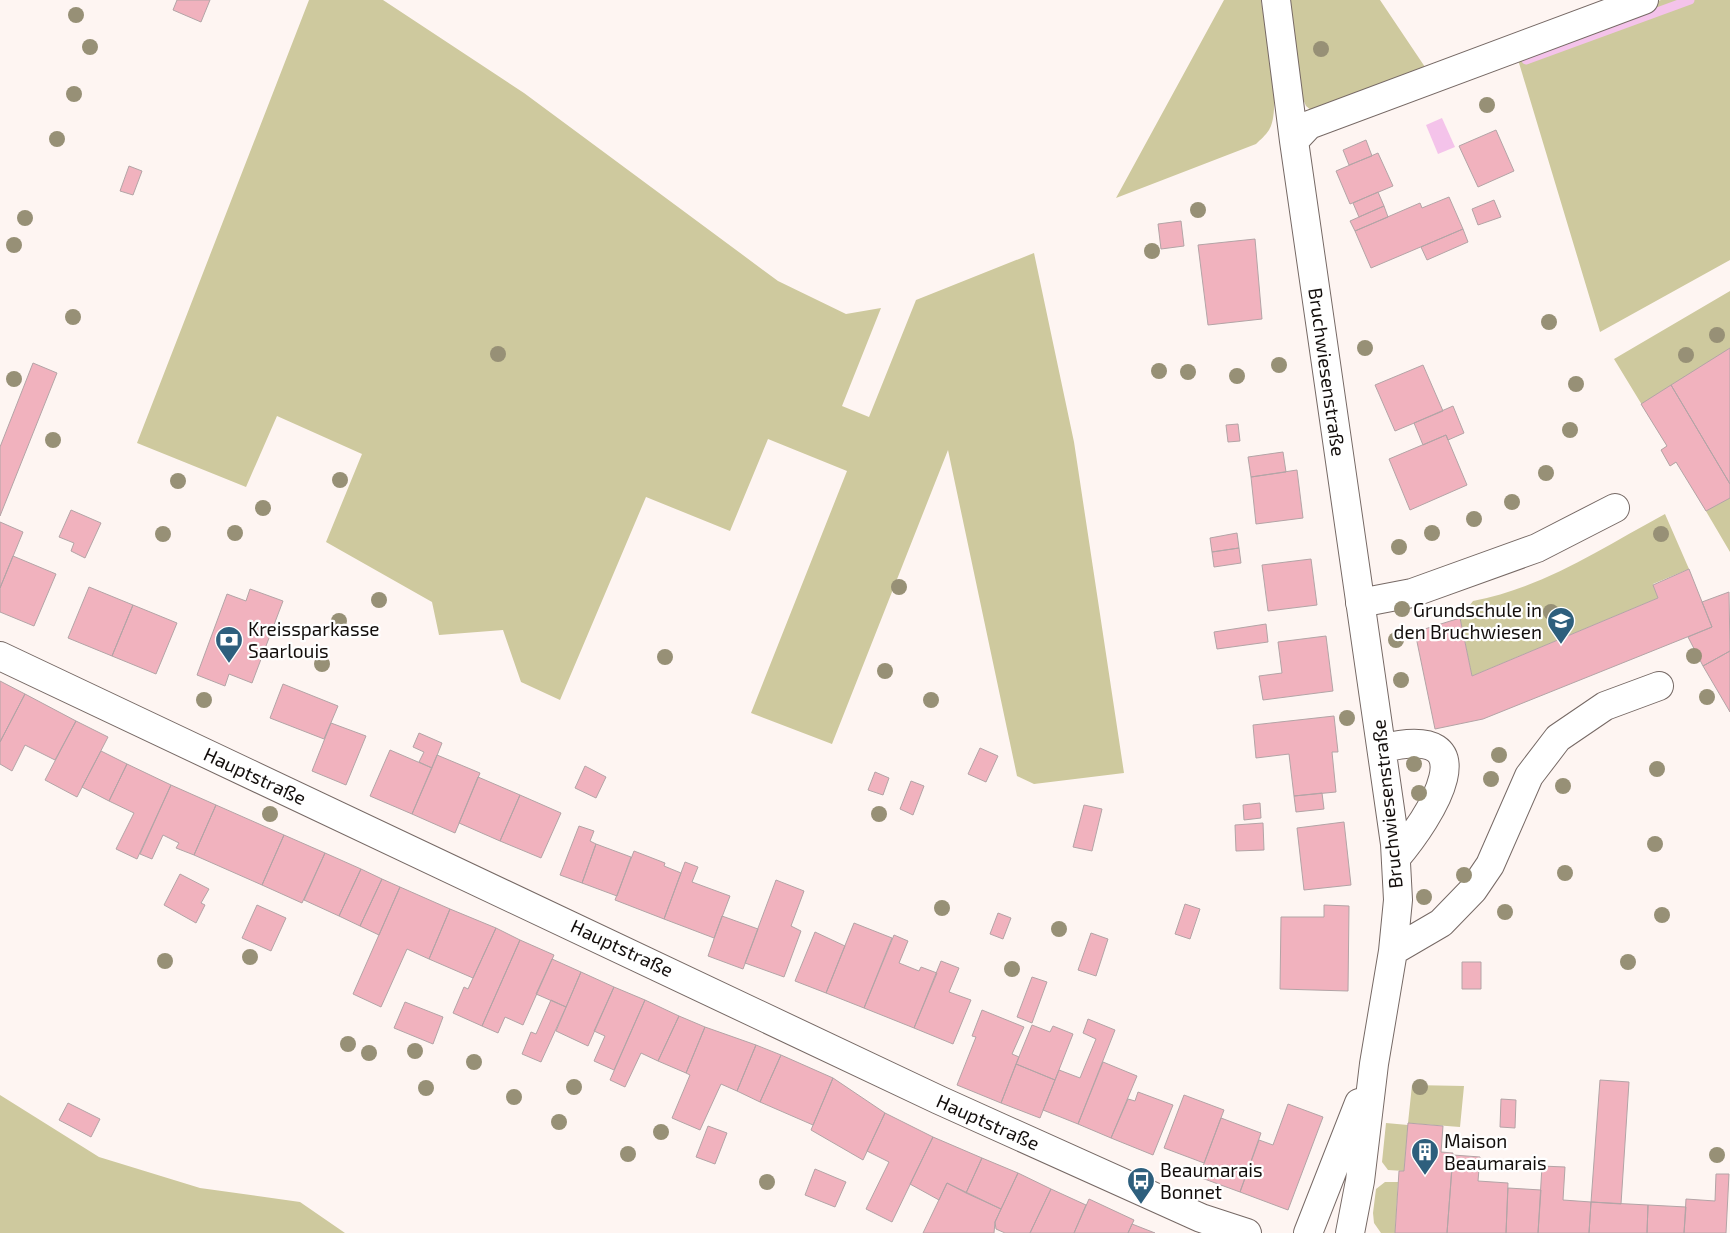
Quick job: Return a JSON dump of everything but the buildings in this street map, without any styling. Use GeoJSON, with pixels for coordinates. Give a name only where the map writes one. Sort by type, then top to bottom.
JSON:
{"type":"FeatureCollection","features":[{"type":"Feature","properties":{"kind":"street","name":"Bruchwiesenstraße"},"geometry":{"type":"LineString","coordinates":[[1276,0],[1294,141],[1360,604],[1383,748],[1396,858],[1398,900],[1393,951],[1374,1064],[1360,1181],[1350,1233]]}},
{"type":"Feature","properties":{"kind":"street"},"geometry":{"type":"LineString","coordinates":[[1294,141],[1309,125],[1644,0]]}},
{"type":"Feature","properties":{"kind":"street"},"geometry":{"type":"LineString","coordinates":[[1360,604],[1412,593],[1537,548],[1615,508]]}},
{"type":"Feature","properties":{"kind":"street","name":"Hauptstraße"},"geometry":{"type":"LineString","coordinates":[[0,656],[939,1100],[1202,1218],[1247,1233]]}},
{"type":"Feature","properties":{"kind":"street"},"geometry":{"type":"LineString","coordinates":[[1393,951],[1442,923],[1473,890],[1490,866],[1530,776],[1558,738],[1605,706],[1659,686]]}},
{"type":"Feature","properties":{"kind":"street"},"geometry":{"type":"LineString","coordinates":[[1383,748],[1422,742],[1438,750],[1444,761],[1444,776],[1439,795],[1396,858]]}},
{"type":"Feature","properties":{"kind":"street","name":"Bruchwiesenstraße"},"geometry":{"type":"LineString","coordinates":[[1308,1233],[1374,1064]]}},
{"type":"Feature","properties":{"kind":"shaded area"},"geometry":{"type":"Polygon","coordinates":[[[309,0],[383,0],[524,93],[778,281],[846,314],[881,308],[842,406],[869,417],[916,300],[1034,253],[1074,442],[1124,773],[1034,784],[1017,776],[948,450],[832,744],[751,713],[847,471],[768,439],[730,531],[646,497],[560,700],[521,682],[503,630],[439,635],[432,602],[326,542],[362,454],[277,416],[246,487],[137,443],[309,0]]]}},
{"type":"Feature","properties":{"kind":"shaded area"},"geometry":{"type":"Polygon","coordinates":[[[1224,0],[1261,0],[1274,86],[1273,119],[1269,130],[1256,144],[1116,198],[1224,0]]]}},
{"type":"Feature","properties":{"kind":"shaded area"},"geometry":{"type":"Polygon","coordinates":[[[1287,0],[1380,0],[1427,70],[1312,111],[1306,106],[1302,97],[1287,0]]]}},
{"type":"Feature","properties":{"kind":"shaded area"},"geometry":{"type":"Polygon","coordinates":[[[1661,0],[1730,0],[1730,260],[1600,332],[1516,53],[1661,0]]]}},
{"type":"Feature","properties":{"kind":"shaded area"},"geometry":{"type":"Polygon","coordinates":[[[1442,118],[1455,147],[1438,154],[1426,125],[1442,118]]]}},
{"type":"Feature","properties":{"kind":"shaded area"},"geometry":{"type":"Polygon","coordinates":[[[1730,291],[1730,552],[1677,462],[1670,466],[1661,450],[1667,446],[1614,359],[1730,291]]]}},
{"type":"Feature","properties":{"kind":"shaded area"},"geometry":{"type":"Polygon","coordinates":[[[1665,514],[1689,569],[1653,584],[1658,598],[1472,676],[1460,618],[1473,601],[1499,595],[1548,577],[1665,514]]]}},
{"type":"Feature","properties":{"kind":"shaded area"},"geometry":{"type":"Polygon","coordinates":[[[1412,1085],[1464,1086],[1460,1127],[1408,1123],[1412,1085]]]}},
{"type":"Feature","properties":{"kind":"shaded area"},"geometry":{"type":"Polygon","coordinates":[[[0,1095],[99,1157],[200,1188],[300,1202],[345,1233],[0,1233],[0,1095]]]}},
{"type":"Feature","properties":{"kind":"shaded area"},"geometry":{"type":"Polygon","coordinates":[[[1386,1123],[1408,1125],[1404,1171],[1388,1170],[1382,1162],[1386,1123]]]}},
{"type":"Feature","properties":{"kind":"shaded area"},"geometry":{"type":"Polygon","coordinates":[[[1385,1182],[1398,1182],[1395,1233],[1381,1233],[1374,1223],[1373,1213],[1376,1189],[1385,1182]]]}},
{"type":"Feature","properties":{"kind":"waterway"},"geometry":{"type":"LineString","coordinates":[[1526,60],[1690,0]]}},
{"type":"Feature","properties":{"kind":"place","name":"Grundschule in den Bruchwiesen"},"geometry":{"type":"Point","coordinates":[1561,645]}},
{"type":"Feature","properties":{"kind":"place","name":"Kreissparkasse Saarlouis"},"geometry":{"type":"Point","coordinates":[229,664]}},
{"type":"Feature","properties":{"kind":"place","name":"Maison Beaumarais"},"geometry":{"type":"Point","coordinates":[1425,1176]}},
{"type":"Feature","properties":{"kind":"place","name":"Beaumarais Bonnet"},"geometry":{"type":"Point","coordinates":[1141,1205]}}]}
